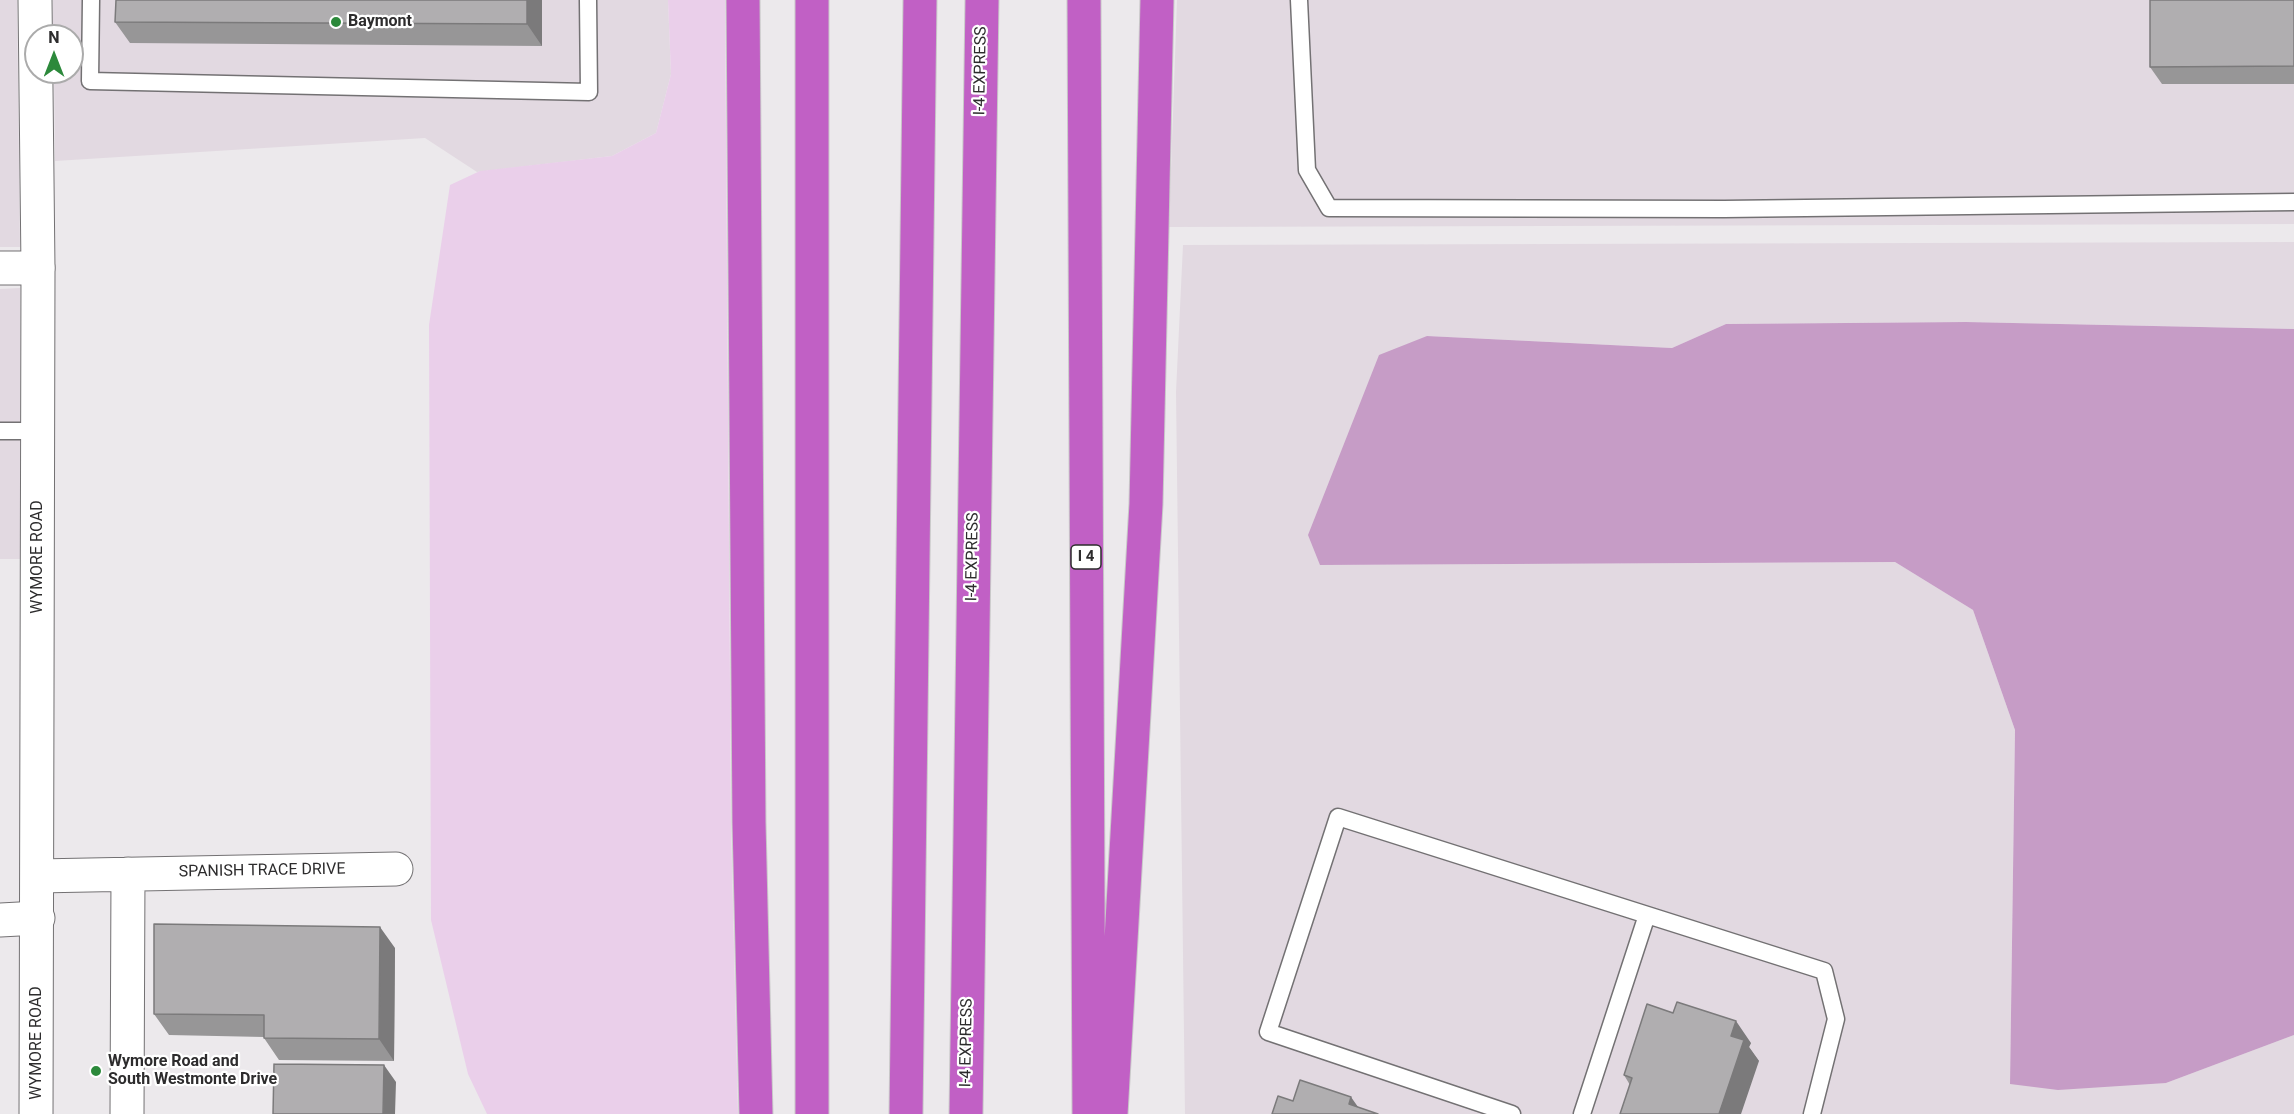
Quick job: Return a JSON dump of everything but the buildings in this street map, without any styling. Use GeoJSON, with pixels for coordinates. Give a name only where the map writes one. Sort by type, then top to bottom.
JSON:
{"type":"FeatureCollection","features":[{"type":"Feature","properties":{"kind":"highway"},"geometry":{"type":"LineString","coordinates":[[743,0],[748,741],[756,1114]]}},
{"type":"Feature","properties":{"kind":"highway"},"geometry":{"type":"LineString","coordinates":[[812,0],[812,1114]]}},
{"type":"Feature","properties":{"kind":"highway"},"geometry":{"type":"LineString","coordinates":[[906,1114],[920,0]]}},
{"type":"Feature","properties":{"kind":"highway","name":"I-4 EXPRESS"},"geometry":{"type":"LineString","coordinates":[[966,1114],[982,0]]}},
{"type":"Feature","properties":{"kind":"highway","name":"I 4"},"geometry":{"type":"LineString","coordinates":[[1084,0],[1089,1114]]}},
{"type":"Feature","properties":{"kind":"highway"},"geometry":{"type":"LineString","coordinates":[[1111,1114],[1146,504],[1157,0]]}},
{"type":"Feature","properties":{"kind":"main road","name":"WYMORE ROAD"},"geometry":{"type":"LineString","coordinates":[[35,0],[38,268],[36,1114]]}},
{"type":"Feature","properties":{"kind":"main road"},"geometry":{"type":"LineString","coordinates":[[0,268],[38,268]]}},
{"type":"Feature","properties":{"kind":"main road","name":"SPANISH TRACE DRIVE"},"geometry":{"type":"LineString","coordinates":[[38,876],[396,869]]}},
{"type":"Feature","properties":{"kind":"main road"},"geometry":{"type":"LineString","coordinates":[[127,1114],[128,874]]}},
{"type":"Feature","properties":{"kind":"main road"},"geometry":{"type":"LineString","coordinates":[[0,920],[38,918]]}},
{"type":"Feature","properties":{"kind":"lane"},"geometry":{"type":"LineString","coordinates":[[91,0],[90,81],[589,92],[588,0]]}},
{"type":"Feature","properties":{"kind":"lane"},"geometry":{"type":"LineString","coordinates":[[1299,0],[1307,170],[1329,208],[1724,209],[2294,202]]}},
{"type":"Feature","properties":{"kind":"lane"},"geometry":{"type":"LineString","coordinates":[[0,431],[38,431]]}},
{"type":"Feature","properties":{"kind":"lane"},"geometry":{"type":"LineString","coordinates":[[1512,1114],[1268,1032],[1338,817],[1824,971],[1836,1019],[1812,1114]]}},
{"type":"Feature","properties":{"kind":"lane"},"geometry":{"type":"LineString","coordinates":[[1582,1114],[1647,915]]}},
{"type":"Feature","properties":{"kind":"shaded area"},"geometry":{"type":"Polygon","coordinates":[[[0,0],[17,0],[20,247],[0,247],[0,0]]]}},
{"type":"Feature","properties":{"kind":"shaded area"},"geometry":{"type":"Polygon","coordinates":[[[53,0],[668,0],[671,74],[656,133],[612,156],[477,172],[425,138],[55,161],[54,84],[84,84],[84,24],[53,24],[53,0]]]}},
{"type":"Feature","properties":{"kind":"shaded area"},"geometry":{"type":"Polygon","coordinates":[[[668,0],[725,0],[731,824],[738,1114],[487,1114],[468,1074],[431,920],[429,325],[450,185],[480,171],[612,156],[656,133],[671,74],[668,0]]]}},
{"type":"Feature","properties":{"kind":"shaded area"},"geometry":{"type":"Polygon","coordinates":[[[1177,0],[2294,0],[2294,224],[1169,227],[1177,0]]]}},
{"type":"Feature","properties":{"kind":"shaded area"},"geometry":{"type":"Polygon","coordinates":[[[2294,242],[2294,329],[1966,322],[1726,324],[1672,348],[1427,336],[1320,565],[1895,562],[1973,610],[2015,730],[2010,1084],[2166,1083],[2294,1035],[2294,1114],[1185,1114],[1176,392],[1183,245],[2294,242]]]}},
{"type":"Feature","properties":{"kind":"shaded area"},"geometry":{"type":"Polygon","coordinates":[[[20,288],[20,559],[0,559],[0,289],[20,288]]]}},
{"type":"Feature","properties":{"kind":"shaded area"},"geometry":{"type":"Polygon","coordinates":[[[1966,322],[2294,329],[2294,1035],[2166,1083],[2058,1090],[2010,1084],[2015,730],[1973,610],[1895,562],[1320,565],[1308,535],[1379,355],[1427,336],[1672,348],[1726,324],[1966,322]]]}},
{"type":"Feature","properties":{"kind":"place","name":"Baymont"},"geometry":{"type":"Point","coordinates":[336,22]}},
{"type":"Feature","properties":{"kind":"place","name":"Wymore Road and South Westmonte Drive"},"geometry":{"type":"Point","coordinates":[96,1071]}}]}
